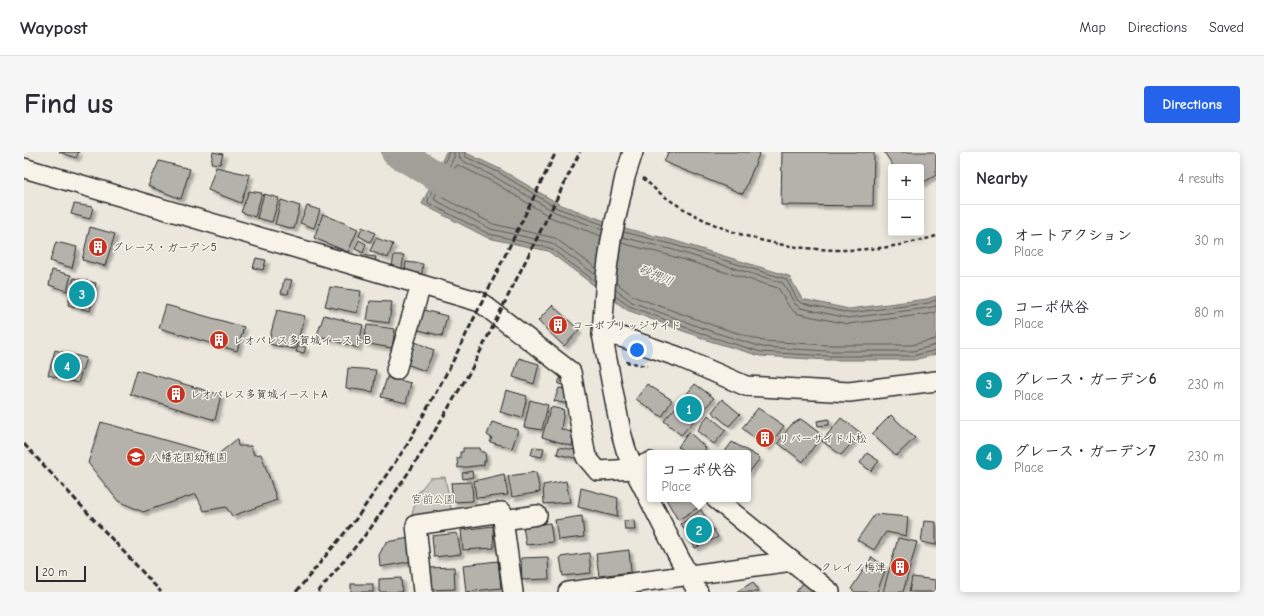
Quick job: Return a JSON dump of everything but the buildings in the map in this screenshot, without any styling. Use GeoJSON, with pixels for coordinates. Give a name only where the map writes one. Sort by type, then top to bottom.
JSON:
{"type":"FeatureCollection","features":[{"type":"Feature","properties":{"kind":"street"},"geometry":{"type":"LineString","coordinates":[[634,152],[633,177],[611,240],[606,276],[602,334],[621,432],[642,466],[647,478]]}},
{"type":"Feature","properties":{"kind":"street"},"geometry":{"type":"LineString","coordinates":[[24,168],[480,302],[571,372],[586,457],[598,471],[642,466]]}},
{"type":"Feature","properties":{"kind":"street"},"geometry":{"type":"LineString","coordinates":[[396,370],[421,285]]}},
{"type":"Feature","properties":{"kind":"street"},"geometry":{"type":"LineString","coordinates":[[602,334],[621,337],[679,357],[746,386],[849,392],[936,381]]}},
{"type":"Feature","properties":{"kind":"street"},"geometry":{"type":"LineString","coordinates":[[657,502],[688,575],[698,592]]}},
{"type":"Feature","properties":{"kind":"street"},"geometry":{"type":"LineString","coordinates":[[720,502],[830,592]]}},
{"type":"Feature","properties":{"kind":"street"},"geometry":{"type":"LineString","coordinates":[[423,592],[416,525],[502,512],[513,592]]}},
{"type":"Feature","properties":{"kind":"street"},"geometry":{"type":"LineString","coordinates":[[503,520],[537,514]]}},
{"type":"Feature","properties":{"kind":"street"},"geometry":{"type":"LineString","coordinates":[[568,592],[792,561]]}},
{"type":"Feature","properties":{"kind":"path"},"geometry":{"type":"LineString","coordinates":[[633,177],[697,217],[737,234],[779,245],[833,250],[888,247],[936,236]]}},
{"type":"Feature","properties":{"kind":"path"},"geometry":{"type":"LineString","coordinates":[[626,362],[653,367]]}},
{"type":"Feature","properties":{"kind":"green space","name":"宮前公園"},"geometry":{"type":"Polygon","coordinates":[[[445,477],[452,513],[411,518],[418,493],[430,478],[445,477]]]}},
{"type":"Feature","properties":{"kind":"water"},"geometry":{"type":"Polygon","coordinates":[[[446,152],[464,152],[500,169],[559,204],[624,228],[672,240],[789,276],[802,299],[849,309],[927,299],[936,296],[936,354],[914,360],[827,360],[760,356],[710,341],[627,310],[548,251],[488,238],[422,204],[446,152]]]}},
{"type":"Feature","properties":{"kind":"waterway","name":"砂押川"},"geometry":{"type":"LineString","coordinates":[[396,152],[461,190],[471,194]]}},
{"type":"Feature","properties":{"kind":"railway"},"geometry":{"type":"LineString","coordinates":[[296,592],[356,519],[407,445],[451,365],[556,152]]}},
{"type":"Feature","properties":{"kind":"railway"},"geometry":{"type":"LineString","coordinates":[[318,592],[370,529],[421,454],[471,370],[580,152]]}},
{"type":"Feature","properties":{"kind":"railway"},"geometry":{"type":"LineString","coordinates":[[24,444],[161,592]]}},
{"type":"Feature","properties":{"kind":"place","name":"グレース・ガーデン5"},"geometry":{"type":"Point","coordinates":[98,247]}},
{"type":"Feature","properties":{"kind":"place","name":"グレース・ガーデン6"},"geometry":{"type":"Point","coordinates":[82,294]}},
{"type":"Feature","properties":{"kind":"place","name":"コーポブリッジサイド"},"geometry":{"type":"Point","coordinates":[558,325]}},
{"type":"Feature","properties":{"kind":"place","name":"レオパレス多賀城イーストB"},"geometry":{"type":"Point","coordinates":[219,340]}},
{"type":"Feature","properties":{"kind":"place","name":"グレース・ガーデン7"},"geometry":{"type":"Point","coordinates":[67,366]}},
{"type":"Feature","properties":{"kind":"place","name":"レオパレス多賀城イーストA"},"geometry":{"type":"Point","coordinates":[176,394]}},
{"type":"Feature","properties":{"kind":"place","name":"オートアクション"},"geometry":{"type":"Point","coordinates":[689,409]}},
{"type":"Feature","properties":{"kind":"place","name":"リバーサイド小松"},"geometry":{"type":"Point","coordinates":[765,438]}},
{"type":"Feature","properties":{"kind":"place","name":"八幡花園幼稚園"},"geometry":{"type":"Point","coordinates":[136,457]}},
{"type":"Feature","properties":{"kind":"place","name":"コーポ伏谷"},"geometry":{"type":"Point","coordinates":[699,530]}},
{"type":"Feature","properties":{"kind":"place","name":"クレイノ梅津"},"geometry":{"type":"Point","coordinates":[900,567]}}]}
